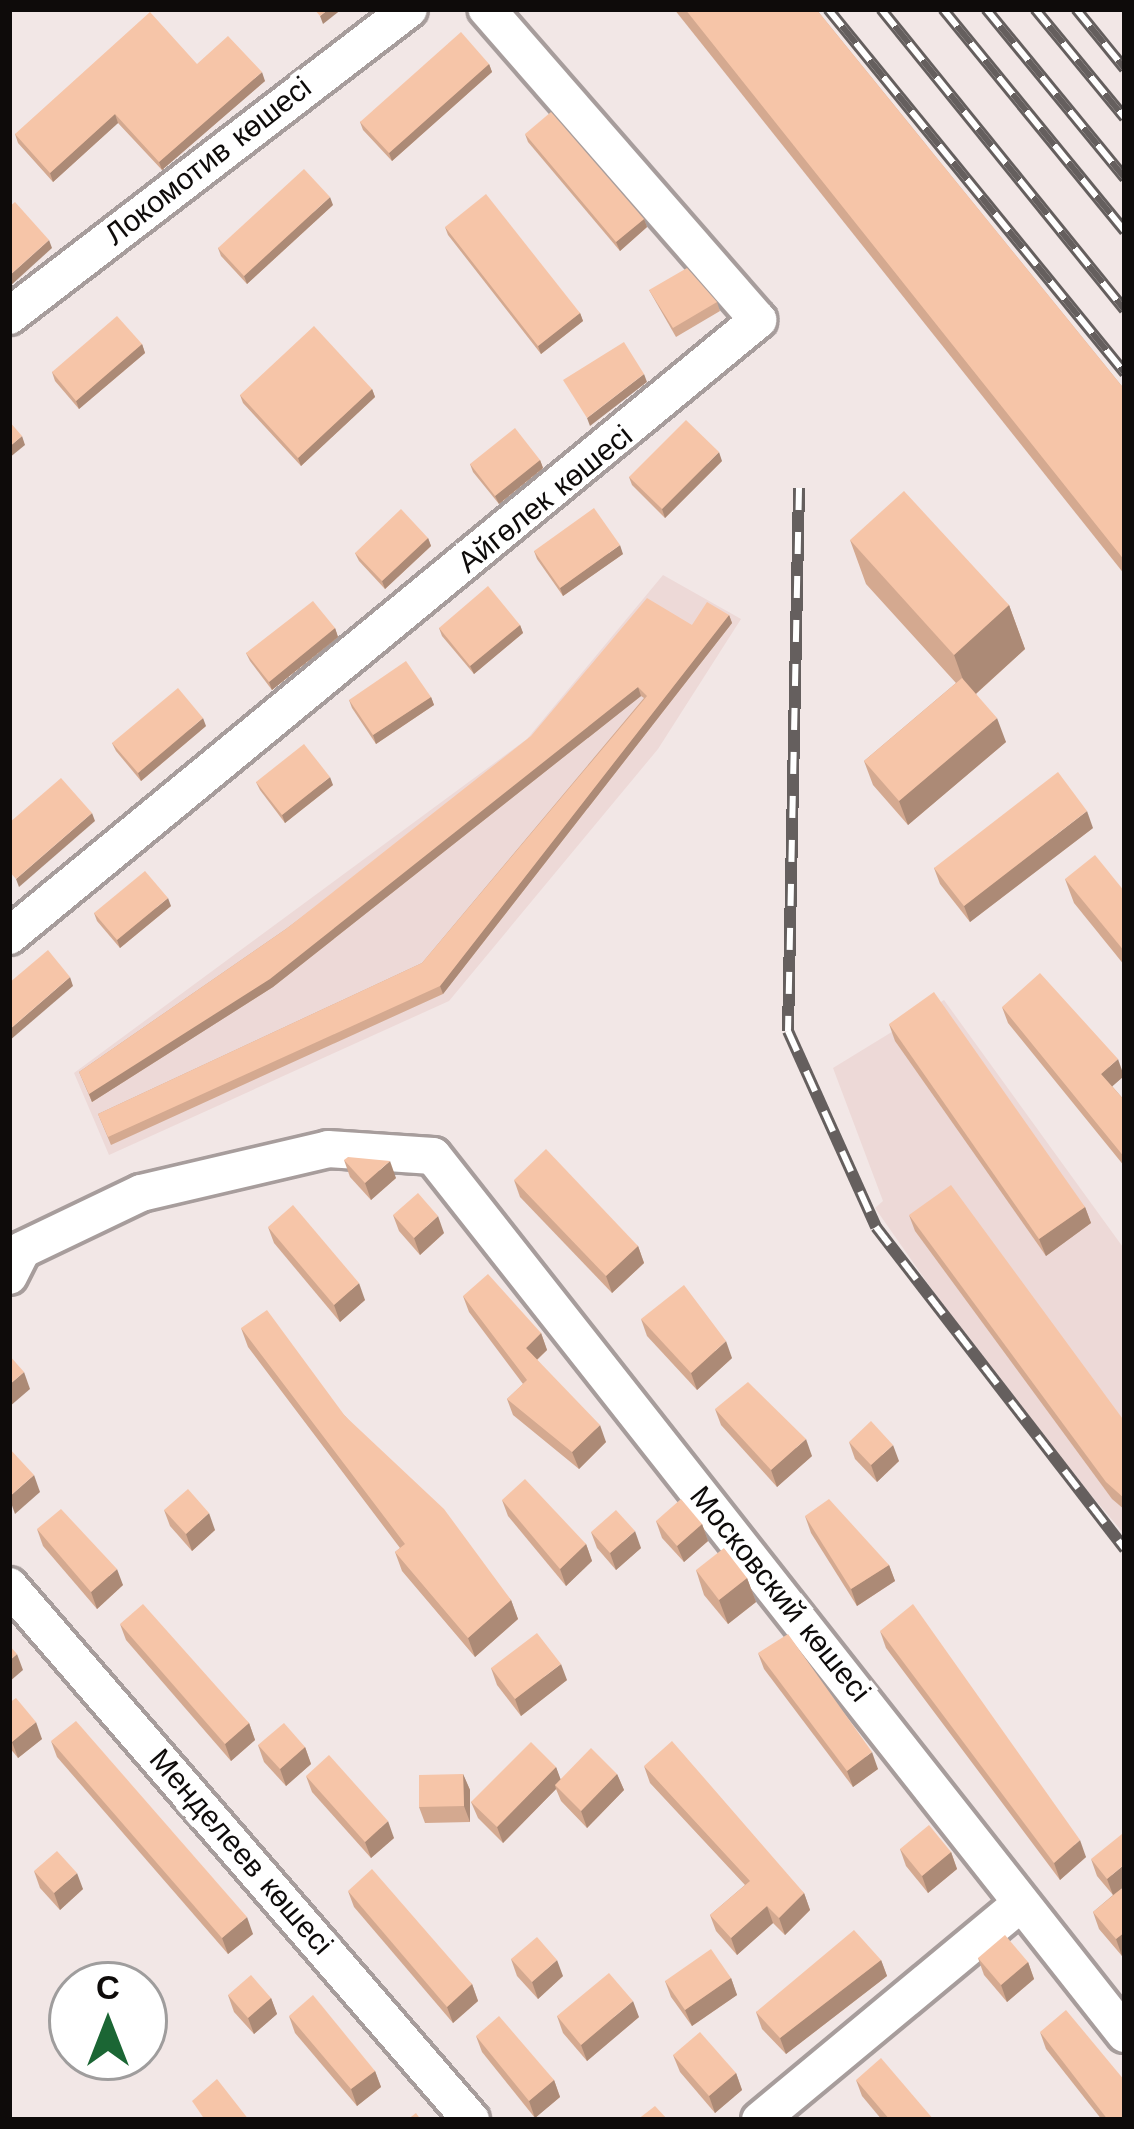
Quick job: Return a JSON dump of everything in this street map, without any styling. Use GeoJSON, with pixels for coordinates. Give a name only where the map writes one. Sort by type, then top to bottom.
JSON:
{"type":"FeatureCollection","features":[{"type":"Feature","properties":{"kind":"street","name":"Локомотив көшесі"},"geometry":{"type":"LineString","coordinates":[[9,316],[409,9]]}},
{"type":"Feature","properties":{"kind":"street","name":"Айгөлек көшесі"},"geometry":{"type":"LineString","coordinates":[[9,936],[758,320],[487,9]]}},
{"type":"Feature","properties":{"kind":"street","name":"Московский көшесі"},"geometry":{"type":"LineString","coordinates":[[13,1258],[141,1193],[328,1148],[434,1156],[1125,2034]]}},
{"type":"Feature","properties":{"kind":"street","name":"Менделеев көшесі"},"geometry":{"type":"LineString","coordinates":[[9,1586],[471,2120]]}},
{"type":"Feature","properties":{"kind":"street"},"geometry":{"type":"LineString","coordinates":[[760,2120],[1022,1903]]}},
{"type":"Feature","properties":{"kind":"shaded area"},"geometry":{"type":"Polygon","coordinates":[[[663,575],[741,619],[658,749],[449,1001],[109,1155],[74,1073],[527,739],[663,575]]]}},
{"type":"Feature","properties":{"kind":"shaded area"},"geometry":{"type":"Polygon","coordinates":[[[944,1000],[1125,1250],[1125,1535],[1006,1395],[875,1208],[883,1201],[833,1068],[944,1000]]]}},
{"type":"Feature","properties":{"kind":"building"},"geometry":{"type":"Polygon","coordinates":[[[685,9],[816,9],[1125,390],[1125,561],[685,9]]]}},
{"type":"Feature","properties":{"kind":"building"},"geometry":{"type":"Polygon","coordinates":[[[150,12],[197,64],[228,36],[262,72],[159,162],[115,114],[50,173],[15,134],[150,12]]]}},
{"type":"Feature","properties":{"kind":"building"},"geometry":{"type":"Polygon","coordinates":[[[461,32],[489,64],[389,153],[360,122],[461,32]]]}},
{"type":"Feature","properties":{"kind":"building"},"geometry":{"type":"Polygon","coordinates":[[[551,112],[644,219],[616,242],[525,134],[551,112]]]}},
{"type":"Feature","properties":{"kind":"building"},"geometry":{"type":"Polygon","coordinates":[[[304,169],[330,197],[244,276],[218,248],[304,169]]]}},
{"type":"Feature","properties":{"kind":"building"},"geometry":{"type":"Polygon","coordinates":[[[486,194],[580,313],[538,346],[445,227],[486,194]]]}},
{"type":"Feature","properties":{"kind":"building"},"geometry":{"type":"Polygon","coordinates":[[[15,202],[49,240],[9,276],[9,207],[15,202]]]}},
{"type":"Feature","properties":{"kind":"building"},"geometry":{"type":"Polygon","coordinates":[[[687,268],[717,302],[673,328],[649,290],[687,268]]]}},
{"type":"Feature","properties":{"kind":"building"},"geometry":{"type":"Polygon","coordinates":[[[117,316],[142,344],[76,401],[52,372],[117,316]]]}},
{"type":"Feature","properties":{"kind":"building"},"geometry":{"type":"Polygon","coordinates":[[[314,326],[372,389],[298,458],[240,395],[314,326]]]}},
{"type":"Feature","properties":{"kind":"building"},"geometry":{"type":"Polygon","coordinates":[[[624,342],[644,374],[587,418],[563,380],[624,342]]]}},
{"type":"Feature","properties":{"kind":"building"},"geometry":{"type":"Polygon","coordinates":[[[686,420],[719,452],[662,509],[629,477],[686,420]]]}},
{"type":"Feature","properties":{"kind":"building"},"geometry":{"type":"Polygon","coordinates":[[[9,421],[22,436],[9,447],[9,421]]]}},
{"type":"Feature","properties":{"kind":"building"},"geometry":{"type":"Polygon","coordinates":[[[515,428],[540,460],[495,496],[470,464],[515,428]]]}},
{"type":"Feature","properties":{"kind":"building"},"geometry":{"type":"Polygon","coordinates":[[[904,491],[1009,605],[954,655],[850,540],[904,491]]]}},
{"type":"Feature","properties":{"kind":"building"},"geometry":{"type":"Polygon","coordinates":[[[594,508],[620,545],[560,588],[534,551],[594,508]]]}},
{"type":"Feature","properties":{"kind":"building"},"geometry":{"type":"Polygon","coordinates":[[[401,509],[428,538],[382,581],[355,553],[401,509]]]}},
{"type":"Feature","properties":{"kind":"building"},"geometry":{"type":"Polygon","coordinates":[[[488,586],[520,625],[470,666],[439,628],[488,586]]]}},
{"type":"Feature","properties":{"kind":"building"},"geometry":{"type":"Polygon","coordinates":[[[647,598],[692,625],[707,602],[729,615],[440,986],[108,1137],[98,1114],[422,963],[647,696],[638,687],[270,979],[89,1094],[79,1072],[286,929],[531,736],[647,598]]]}},
{"type":"Feature","properties":{"kind":"building"},"geometry":{"type":"Polygon","coordinates":[[[313,601],[335,628],[269,682],[246,653],[313,601]]]}},
{"type":"Feature","properties":{"kind":"building"},"geometry":{"type":"Polygon","coordinates":[[[406,661],[431,697],[373,735],[349,700],[406,661]]]}},
{"type":"Feature","properties":{"kind":"building"},"geometry":{"type":"Polygon","coordinates":[[[962,678],[997,718],[899,801],[864,761],[962,678]]]}},
{"type":"Feature","properties":{"kind":"building"},"geometry":{"type":"Polygon","coordinates":[[[178,688],[203,718],[138,773],[112,743],[178,688]]]}},
{"type":"Feature","properties":{"kind":"building"},"geometry":{"type":"Polygon","coordinates":[[[304,744],[330,777],[282,815],[256,782],[304,744]]]}},
{"type":"Feature","properties":{"kind":"building"},"geometry":{"type":"Polygon","coordinates":[[[1058,772],[1087,811],[964,906],[934,868],[1058,772]]]}},
{"type":"Feature","properties":{"kind":"building"},"geometry":{"type":"Polygon","coordinates":[[[61,778],[92,813],[16,879],[9,871],[9,823],[61,778]]]}},
{"type":"Feature","properties":{"kind":"building"},"geometry":{"type":"Polygon","coordinates":[[[1095,855],[1125,892],[1125,952],[1065,879],[1095,855]]]}},
{"type":"Feature","properties":{"kind":"building"},"geometry":{"type":"Polygon","coordinates":[[[145,871],[168,898],[117,940],[94,913],[145,871]]]}},
{"type":"Feature","properties":{"kind":"building"},"geometry":{"type":"Polygon","coordinates":[[[48,950],[70,977],[9,1030],[9,983],[48,950]]]}},
{"type":"Feature","properties":{"kind":"building"},"geometry":{"type":"Polygon","coordinates":[[[1040,973],[1118,1059],[1101,1074],[1125,1101],[1125,1158],[1002,1007],[1040,973]]]}},
{"type":"Feature","properties":{"kind":"building"},"geometry":{"type":"Polygon","coordinates":[[[934,992],[1085,1207],[1039,1239],[889,1024],[934,992]]]}},
{"type":"Feature","properties":{"kind":"building"},"geometry":{"type":"Polygon","coordinates":[[[546,1149],[638,1246],[606,1276],[514,1180],[546,1149]]]}},
{"type":"Feature","properties":{"kind":"building"},"geometry":{"type":"Polygon","coordinates":[[[344,1160],[390,1161],[365,1183],[344,1160]]]}},
{"type":"Feature","properties":{"kind":"building"},"geometry":{"type":"Polygon","coordinates":[[[951,1185],[1125,1422],[1125,1499],[1106,1482],[909,1215],[951,1185]]]}},
{"type":"Feature","properties":{"kind":"building"},"geometry":{"type":"Polygon","coordinates":[[[418,1193],[438,1216],[414,1238],[393,1215],[418,1193]]]}},
{"type":"Feature","properties":{"kind":"building"},"geometry":{"type":"Polygon","coordinates":[[[293,1205],[359,1283],[334,1305],[268,1227],[293,1205]]]}},
{"type":"Feature","properties":{"kind":"building"},"geometry":{"type":"Polygon","coordinates":[[[488,1274],[541,1333],[526,1348],[600,1425],[572,1452],[507,1399],[527,1380],[463,1296],[488,1274]]]}},
{"type":"Feature","properties":{"kind":"building"},"geometry":{"type":"Polygon","coordinates":[[[684,1285],[726,1341],[691,1373],[641,1319],[684,1285]]]}},
{"type":"Feature","properties":{"kind":"building"},"geometry":{"type":"Polygon","coordinates":[[[267,1310],[345,1416],[444,1509],[511,1600],[468,1638],[395,1552],[405,1544],[241,1328],[267,1310]]]}},
{"type":"Feature","properties":{"kind":"building"},"geometry":{"type":"Polygon","coordinates":[[[9,1355],[24,1372],[9,1385],[9,1355]]]}},
{"type":"Feature","properties":{"kind":"building"},"geometry":{"type":"Polygon","coordinates":[[[748,1382],[806,1439],[771,1470],[715,1409],[748,1382]]]}},
{"type":"Feature","properties":{"kind":"building"},"geometry":{"type":"Polygon","coordinates":[[[871,1421],[893,1445],[871,1465],[849,1442],[871,1421]]]}},
{"type":"Feature","properties":{"kind":"building"},"geometry":{"type":"Polygon","coordinates":[[[9,1448],[34,1475],[9,1497],[9,1448]]]}},
{"type":"Feature","properties":{"kind":"building"},"geometry":{"type":"Polygon","coordinates":[[[525,1479],[586,1544],[560,1569],[502,1500],[525,1479]]]}},
{"type":"Feature","properties":{"kind":"building"},"geometry":{"type":"Polygon","coordinates":[[[188,1489],[209,1513],[186,1534],[164,1510],[188,1489]]]}},
{"type":"Feature","properties":{"kind":"building"},"geometry":{"type":"Polygon","coordinates":[[[681,1499],[702,1524],[677,1546],[656,1521],[681,1499]]]}},
{"type":"Feature","properties":{"kind":"building"},"geometry":{"type":"Polygon","coordinates":[[[829,1499],[889,1565],[851,1589],[805,1516],[829,1499]]]}},
{"type":"Feature","properties":{"kind":"building"},"geometry":{"type":"Polygon","coordinates":[[[61,1509],[117,1569],[91,1592],[37,1529],[61,1509]]]}},
{"type":"Feature","properties":{"kind":"building"},"geometry":{"type":"Polygon","coordinates":[[[616,1510],[635,1531],[610,1553],[591,1532],[616,1510]]]}},
{"type":"Feature","properties":{"kind":"building"},"geometry":{"type":"Polygon","coordinates":[[[724,1548],[747,1578],[719,1600],[696,1570],[724,1548]]]}},
{"type":"Feature","properties":{"kind":"building"},"geometry":{"type":"Polygon","coordinates":[[[143,1604],[249,1723],[225,1744],[120,1624],[143,1604]]]}},
{"type":"Feature","properties":{"kind":"building"},"geometry":{"type":"Polygon","coordinates":[[[913,1604],[1080,1840],[1054,1863],[880,1631],[913,1604]]]}},
{"type":"Feature","properties":{"kind":"building"},"geometry":{"type":"Polygon","coordinates":[[[537,1633],[561,1664],[515,1699],[491,1668],[537,1633]]]}},
{"type":"Feature","properties":{"kind":"building"},"geometry":{"type":"Polygon","coordinates":[[[788,1634],[872,1752],[847,1771],[758,1653],[788,1634]]]}},
{"type":"Feature","properties":{"kind":"building"},"geometry":{"type":"Polygon","coordinates":[[[16,1698],[36,1722],[12,1742],[9,1703],[16,1698]]]}},
{"type":"Feature","properties":{"kind":"building"},"geometry":{"type":"Polygon","coordinates":[[[76,1721],[247,1917],[222,1938],[51,1741],[76,1721]]]}},
{"type":"Feature","properties":{"kind":"building"},"geometry":{"type":"Polygon","coordinates":[[[284,1723],[305,1747],[280,1769],[258,1745],[284,1723]]]}},
{"type":"Feature","properties":{"kind":"building"},"geometry":{"type":"Polygon","coordinates":[[[672,1741],[804,1893],[779,1918],[767,1906],[731,1938],[710,1915],[750,1881],[644,1766],[672,1741]]]}},
{"type":"Feature","properties":{"kind":"building"},"geometry":{"type":"Polygon","coordinates":[[[531,1742],[556,1767],[497,1827],[471,1802],[531,1742]]]}},
{"type":"Feature","properties":{"kind":"building"},"geometry":{"type":"Polygon","coordinates":[[[591,1748],[617,1774],[581,1811],[555,1785],[591,1748]]]}},
{"type":"Feature","properties":{"kind":"building"},"geometry":{"type":"Polygon","coordinates":[[[329,1755],[388,1821],[365,1842],[306,1776],[329,1755]]]}},
{"type":"Feature","properties":{"kind":"building"},"geometry":{"type":"Polygon","coordinates":[[[463,1774],[464,1806],[419,1807],[419,1775],[463,1774]]]}},
{"type":"Feature","properties":{"kind":"building"},"geometry":{"type":"Polygon","coordinates":[[[929,1825],[951,1852],[922,1876],[900,1849],[929,1825]]]}},
{"type":"Feature","properties":{"kind":"building"},"geometry":{"type":"Polygon","coordinates":[[[1122,1834],[1125,1864],[1107,1879],[1091,1859],[1122,1834]]]}},
{"type":"Feature","properties":{"kind":"building"},"geometry":{"type":"Polygon","coordinates":[[[57,1851],[77,1873],[54,1893],[34,1871],[57,1851]]]}},
{"type":"Feature","properties":{"kind":"building"},"geometry":{"type":"Polygon","coordinates":[[[372,1869],[472,1984],[447,2007],[348,1891],[372,1869]]]}},
{"type":"Feature","properties":{"kind":"building"},"geometry":{"type":"Polygon","coordinates":[[[1121,1889],[1125,1932],[1116,1939],[1093,1912],[1121,1889]]]}},
{"type":"Feature","properties":{"kind":"building"},"geometry":{"type":"Polygon","coordinates":[[[854,1930],[881,1960],[780,2038],[756,2012],[854,1930]]]}},
{"type":"Feature","properties":{"kind":"building"},"geometry":{"type":"Polygon","coordinates":[[[1005,1935],[1028,1962],[1001,1985],[978,1958],[1005,1935]]]}},
{"type":"Feature","properties":{"kind":"building"},"geometry":{"type":"Polygon","coordinates":[[[537,1937],[557,1960],[532,1982],[511,1959],[537,1937]]]}},
{"type":"Feature","properties":{"kind":"building"},"geometry":{"type":"Polygon","coordinates":[[[711,1949],[731,1978],[685,2010],[665,1981],[711,1949]]]}},
{"type":"Feature","properties":{"kind":"building"},"geometry":{"type":"Polygon","coordinates":[[[609,1973],[633,2001],[581,2045],[557,2016],[609,1973]]]}},
{"type":"Feature","properties":{"kind":"building"},"geometry":{"type":"Polygon","coordinates":[[[251,1975],[271,1998],[248,2018],[228,1995],[251,1975]]]}},
{"type":"Feature","properties":{"kind":"building"},"geometry":{"type":"Polygon","coordinates":[[[313,1995],[375,2071],[351,2089],[289,2016],[313,1995]]]}},
{"type":"Feature","properties":{"kind":"building"},"geometry":{"type":"Polygon","coordinates":[[[1066,2010],[1125,2081],[1125,2120],[1108,2120],[1040,2032],[1066,2010]]]}},
{"type":"Feature","properties":{"kind":"building"},"geometry":{"type":"Polygon","coordinates":[[[499,2016],[554,2080],[529,2101],[476,2036],[499,2016]]]}},
{"type":"Feature","properties":{"kind":"building"},"geometry":{"type":"Polygon","coordinates":[[[700,2032],[736,2073],[709,2096],[673,2055],[700,2032]]]}},
{"type":"Feature","properties":{"kind":"building"},"geometry":{"type":"Polygon","coordinates":[[[881,2058],[934,2120],[890,2120],[856,2080],[881,2058]]]}},
{"type":"Feature","properties":{"kind":"building"},"geometry":{"type":"Polygon","coordinates":[[[217,2079],[249,2120],[205,2120],[192,2101],[217,2079]]]}},
{"type":"Feature","properties":{"kind":"building"},"geometry":{"type":"Polygon","coordinates":[[[655,2106],[668,2120],[637,2120],[655,2106]]]}},
{"type":"Feature","properties":{"kind":"railway"},"geometry":{"type":"LineString","coordinates":[[828,9],[1125,373]]}},
{"type":"Feature","properties":{"kind":"railway"},"geometry":{"type":"LineString","coordinates":[[881,9],[1125,310]]}},
{"type":"Feature","properties":{"kind":"railway"},"geometry":{"type":"LineString","coordinates":[[943,9],[1125,231]]}},
{"type":"Feature","properties":{"kind":"railway"},"geometry":{"type":"LineString","coordinates":[[986,9],[1125,178]]}},
{"type":"Feature","properties":{"kind":"railway"},"geometry":{"type":"LineString","coordinates":[[1035,9],[1125,118]]}},
{"type":"Feature","properties":{"kind":"railway"},"geometry":{"type":"LineString","coordinates":[[1076,9],[1125,69]]}},
{"type":"Feature","properties":{"kind":"railway"},"geometry":{"type":"LineString","coordinates":[[799,488],[788,1031],[876,1227],[1125,1549]]}}]}
